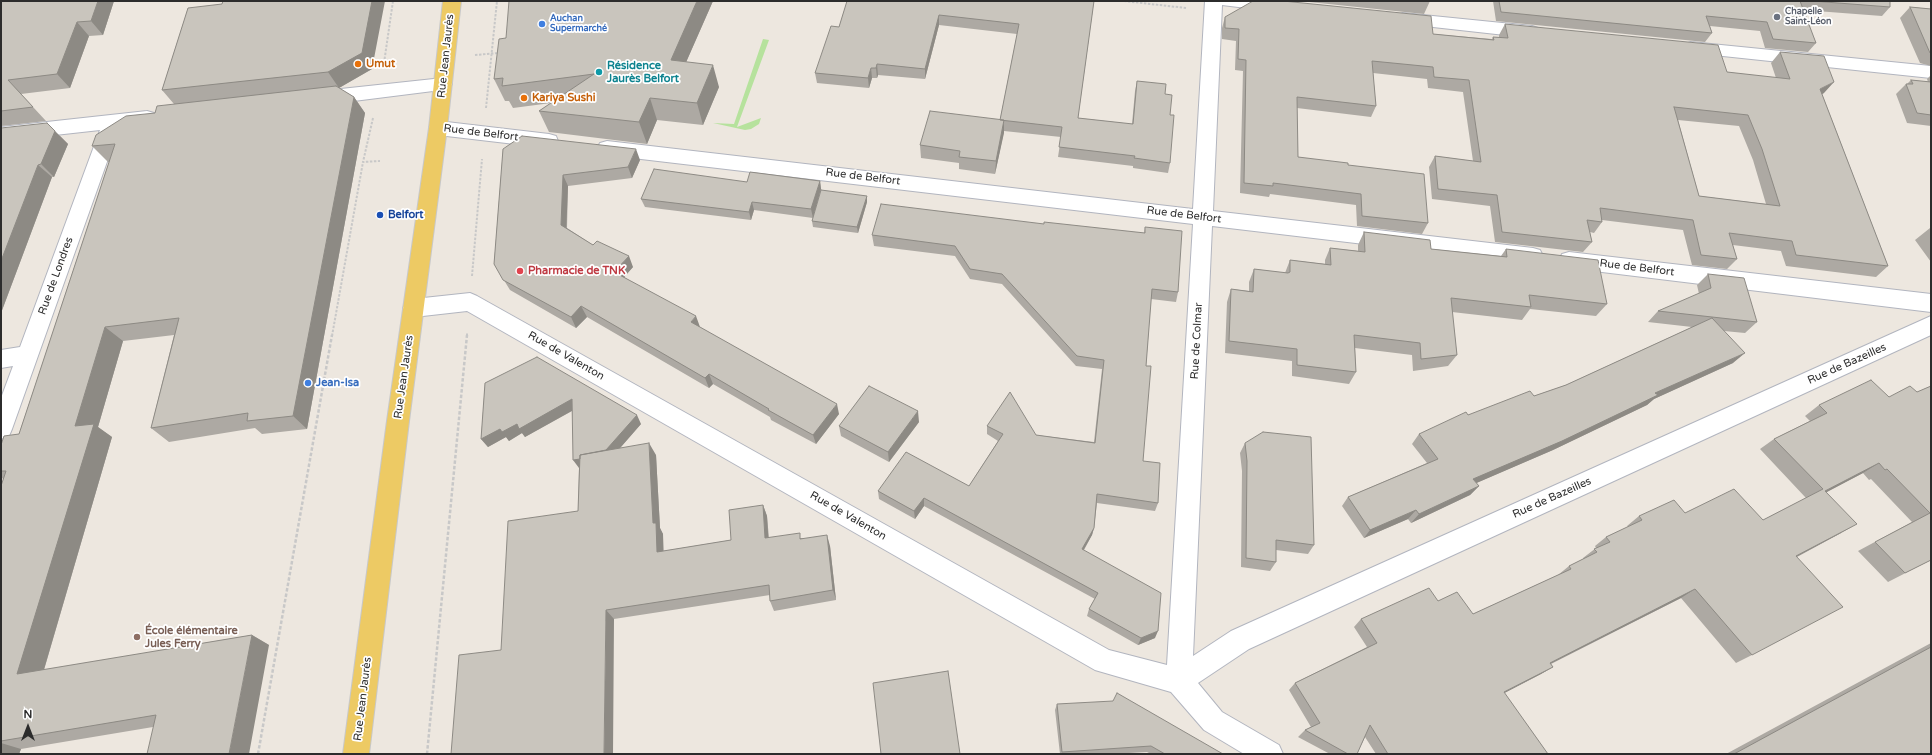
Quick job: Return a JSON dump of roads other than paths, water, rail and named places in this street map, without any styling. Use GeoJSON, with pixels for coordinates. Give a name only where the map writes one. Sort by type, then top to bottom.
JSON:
{"type":"FeatureCollection","features":[{"type":"Feature","properties":{"kind":"main road","name":"Rue Jean Jaurès"},"geometry":{"type":"LineString","coordinates":[[356,754],[438,128],[452,1]]}},
{"type":"Feature","properties":{"kind":"street","name":"Rue de Colmar"},"geometry":{"type":"LineString","coordinates":[[1179,680],[1214,1]]}},
{"type":"Feature","properties":{"kind":"street"},"geometry":{"type":"LineString","coordinates":[[1228,1],[1299,8]]}},
{"type":"Feature","properties":{"kind":"street"},"geometry":{"type":"LineString","coordinates":[[1386,17],[1551,34]]}},
{"type":"Feature","properties":{"kind":"street"},"geometry":{"type":"LineString","coordinates":[[1678,47],[1931,72]]}},
{"type":"Feature","properties":{"kind":"street"},"geometry":{"type":"LineString","coordinates":[[308,100],[443,84]]}},
{"type":"Feature","properties":{"kind":"street"},"geometry":{"type":"LineString","coordinates":[[1,134],[166,116]]}},
{"type":"Feature","properties":{"kind":"street","name":"Rue de Londres"},"geometry":{"type":"LineString","coordinates":[[1,428],[111,123]]}},
{"type":"Feature","properties":{"kind":"street","name":"Rue de Belfort"},"geometry":{"type":"LineString","coordinates":[[438,128],[564,143]]}},
{"type":"Feature","properties":{"kind":"street","name":"Rue de Belfort"},"geometry":{"type":"LineString","coordinates":[[588,146],[1931,303]]}},
{"type":"Feature","properties":{"kind":"street","name":"Rue de Valenton"},"geometry":{"type":"LineString","coordinates":[[414,308],[470,302],[1104,661],[1179,680]]}},
{"type":"Feature","properties":{"kind":"street","name":"Rue de Bazeilles"},"geometry":{"type":"LineString","coordinates":[[1179,680],[1240,640],[1931,325]]}},
{"type":"Feature","properties":{"kind":"street"},"geometry":{"type":"LineString","coordinates":[[1,359],[28,355]]}},
{"type":"Feature","properties":{"kind":"street"},"geometry":{"type":"LineString","coordinates":[[1179,680],[1214,721],[1270,754]]}},
{"type":"Feature","properties":{"kind":"place","name":"Chapelle Saint-Léon"},"geometry":{"type":"Point","coordinates":[1777,17]}},
{"type":"Feature","properties":{"kind":"place","name":"Auchan Supermarché"},"geometry":{"type":"Point","coordinates":[542,24]}},
{"type":"Feature","properties":{"kind":"place","name":"Umut"},"geometry":{"type":"Point","coordinates":[358,64]}},
{"type":"Feature","properties":{"kind":"place","name":"Résidence Jaurès Belfort"},"geometry":{"type":"Point","coordinates":[599,72]}},
{"type":"Feature","properties":{"kind":"place","name":"Kariya Sushi"},"geometry":{"type":"Point","coordinates":[524,98]}},
{"type":"Feature","properties":{"kind":"place","name":"Belfort"},"geometry":{"type":"Point","coordinates":[380,215]}},
{"type":"Feature","properties":{"kind":"place","name":"Pharmacie de TNK"},"geometry":{"type":"Point","coordinates":[520,271]}},
{"type":"Feature","properties":{"kind":"place","name":"Jean-Isa"},"geometry":{"type":"Point","coordinates":[308,383]}},
{"type":"Feature","properties":{"kind":"place","name":"École élémentaire Jules Ferry"},"geometry":{"type":"Point","coordinates":[137,637]}}]}
